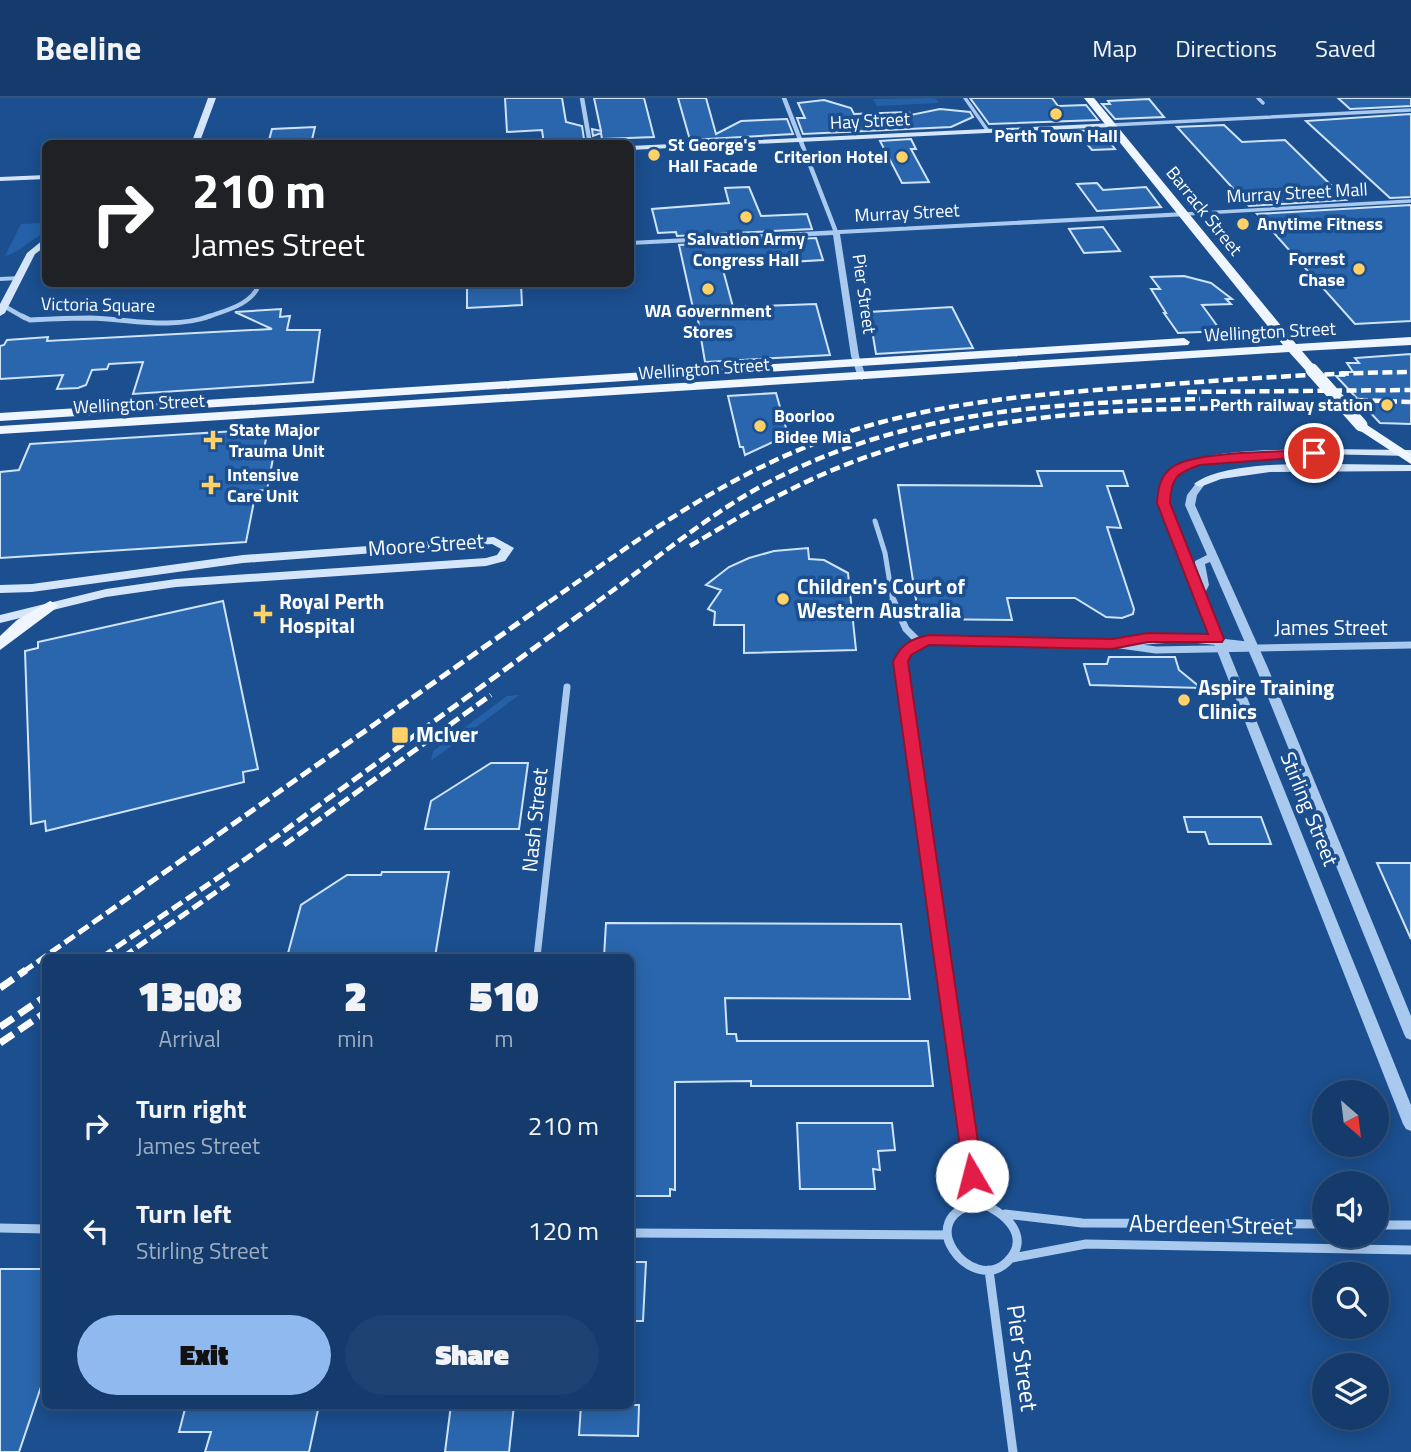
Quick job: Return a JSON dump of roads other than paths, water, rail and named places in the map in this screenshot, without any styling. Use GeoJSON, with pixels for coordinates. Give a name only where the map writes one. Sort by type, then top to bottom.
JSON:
{"type":"FeatureCollection","features":[{"type":"Feature","properties":{"kind":"main road"},"geometry":{"type":"LineString","coordinates":[[196,140],[212,98]]}},
{"type":"Feature","properties":{"kind":"main road","name":"Barrack Street"},"geometry":{"type":"LineString","coordinates":[[1090,98],[1282,337],[1361,425],[1407,456]]}},
{"type":"Feature","properties":{"kind":"main road","name":"Hay Street"},"geometry":{"type":"LineString","coordinates":[[634,148],[1111,125]]}},
{"type":"Feature","properties":{"kind":"main road"},"geometry":{"type":"LineString","coordinates":[[0,179],[42,177]]}},
{"type":"Feature","properties":{"kind":"main road","name":"Victoria Square"},"geometry":{"type":"LineString","coordinates":[[2,310],[31,253],[42,245]]}},
{"type":"Feature","properties":{"kind":"main road","name":"Wellington Street"},"geometry":{"type":"LineString","coordinates":[[0,430],[859,371],[1282,337],[1411,332]]}},
{"type":"Feature","properties":{"kind":"main road","name":"Wellington Street"},"geometry":{"type":"LineString","coordinates":[[0,417],[1411,341]]}},
{"type":"Feature","properties":{"kind":"main road"},"geometry":{"type":"LineString","coordinates":[[1172,472],[1186,465],[1216,459],[1293,454],[1407,456]]}},
{"type":"Feature","properties":{"kind":"main road"},"geometry":{"type":"LineString","coordinates":[[1200,484],[1218,475],[1247,472],[1411,468]]}},
{"type":"Feature","properties":{"kind":"main road","name":"Moore Street"},"geometry":{"type":"LineString","coordinates":[[0,589],[243,559],[494,540],[508,548],[501,558],[486,562],[176,583],[106,593],[0,619]]}},
{"type":"Feature","properties":{"kind":"main road"},"geometry":{"type":"LineString","coordinates":[[0,645],[23,624],[50,606]]}},
{"type":"Feature","properties":{"kind":"street"},"geometry":{"type":"LineString","coordinates":[[582,98],[589,140]]}},
{"type":"Feature","properties":{"kind":"street","name":"Pier Street"},"geometry":{"type":"LineString","coordinates":[[784,98],[836,232],[859,371]]}},
{"type":"Feature","properties":{"kind":"street"},"geometry":{"type":"LineString","coordinates":[[965,98],[988,131]]}},
{"type":"Feature","properties":{"kind":"street"},"geometry":{"type":"LineString","coordinates":[[1258,98],[1264,103]]}},
{"type":"Feature","properties":{"kind":"street"},"geometry":{"type":"LineString","coordinates":[[1111,125],[1411,110]]}},
{"type":"Feature","properties":{"kind":"street","name":"Murray Street Mall"},"geometry":{"type":"LineString","coordinates":[[1185,214],[1411,201]]}},
{"type":"Feature","properties":{"kind":"street","name":"Murray Street"},"geometry":{"type":"LineString","coordinates":[[634,243],[1185,214]]}},
{"type":"Feature","properties":{"kind":"street"},"geometry":{"type":"LineString","coordinates":[[0,279],[18,278]]}},
{"type":"Feature","properties":{"kind":"street","name":"Victoria Square"},"geometry":{"type":"LineString","coordinates":[[2,310],[30,320],[92,318],[131,323],[199,320],[243,303],[258,287]]}},
{"type":"Feature","properties":{"kind":"street","name":"Stirling Street"},"geometry":{"type":"LineString","coordinates":[[1172,472],[1165,483],[1164,503],[1411,1124]]}},
{"type":"Feature","properties":{"kind":"street","name":"Stirling Street"},"geometry":{"type":"LineString","coordinates":[[1200,484],[1192,495],[1190,505],[1252,646],[1411,1034]]}},
{"type":"Feature","properties":{"kind":"street"},"geometry":{"type":"LineString","coordinates":[[874,521],[881,534],[897,619],[905,631],[919,642],[904,653],[901,662],[972,1176],[979,1203]]}},
{"type":"Feature","properties":{"kind":"street"},"geometry":{"type":"LineString","coordinates":[[1199,594],[1204,585],[1199,563],[1212,557]]}},
{"type":"Feature","properties":{"kind":"street","name":"James Street"},"geometry":{"type":"LineString","coordinates":[[1112,644],[1148,637],[1252,646],[1411,645]]}},
{"type":"Feature","properties":{"kind":"street","name":"James Street"},"geometry":{"type":"LineString","coordinates":[[919,642],[1112,644],[1156,650],[1220,645],[1252,646]]}},
{"type":"Feature","properties":{"kind":"street","name":"Nash Street"},"geometry":{"type":"LineString","coordinates":[[537,954],[567,687]]}},
{"type":"Feature","properties":{"kind":"street"},"geometry":{"type":"LineString","coordinates":[[979,1203],[1005,1214],[1016,1230],[1018,1240],[1012,1258],[1006,1264],[989,1270],[966,1263],[950,1246],[947,1235],[951,1215],[959,1208],[979,1203]]}},
{"type":"Feature","properties":{"kind":"street","name":"Aberdeen Street"},"geometry":{"type":"LineString","coordinates":[[1005,1214],[1082,1223],[1312,1224]]}},
{"type":"Feature","properties":{"kind":"street"},"geometry":{"type":"LineString","coordinates":[[1389,1225],[1411,1225]]}},
{"type":"Feature","properties":{"kind":"street"},"geometry":{"type":"LineString","coordinates":[[0,1228],[42,1229]]}},
{"type":"Feature","properties":{"kind":"street"},"geometry":{"type":"LineString","coordinates":[[634,1233],[947,1235]]}},
{"type":"Feature","properties":{"kind":"street","name":"Aberdeen Street"},"geometry":{"type":"LineString","coordinates":[[1012,1258],[1086,1244],[1411,1250]]}},
{"type":"Feature","properties":{"kind":"street","name":"Pier Street"},"geometry":{"type":"LineString","coordinates":[[989,1270],[1013,1452]]}},
{"type":"Feature","properties":{"kind":"railway"},"geometry":{"type":"LineString","coordinates":[[549,602],[671,518],[734,481],[801,449],[886,421],[928,411],[1058,393],[1279,377],[1411,372]]}},
{"type":"Feature","properties":{"kind":"railway"},"geometry":{"type":"LineString","coordinates":[[1187,392],[1411,390]]}},
{"type":"Feature","properties":{"kind":"railway"},"geometry":{"type":"LineString","coordinates":[[597,602],[710,519],[757,489],[831,454],[881,437],[986,414],[1092,403],[1200,399]]}},
{"type":"Feature","properties":{"kind":"railway"},"geometry":{"type":"LineString","coordinates":[[1358,400],[1411,402]]}},
{"type":"Feature","properties":{"kind":"railway"},"geometry":{"type":"LineString","coordinates":[[690,546],[768,501],[850,463],[912,443],[976,428],[1107,412],[1239,408],[1370,409]]}},
{"type":"Feature","properties":{"kind":"railway"},"geometry":{"type":"LineString","coordinates":[[49,954],[551,600]]}},
{"type":"Feature","properties":{"kind":"railway"},"geometry":{"type":"LineString","coordinates":[[106,954],[247,858],[600,600]]}},
{"type":"Feature","properties":{"kind":"railway"},"geometry":{"type":"LineString","coordinates":[[284,845],[491,695]]}},
{"type":"Feature","properties":{"kind":"railway"},"geometry":{"type":"LineString","coordinates":[[127,954],[229,883]]}},
{"type":"Feature","properties":{"kind":"railway"},"geometry":{"type":"LineString","coordinates":[[23,972],[42,959]]}},
{"type":"Feature","properties":{"kind":"railway"},"geometry":{"type":"LineString","coordinates":[[0,988],[26,970]]}},
{"type":"Feature","properties":{"kind":"railway"},"geometry":{"type":"LineString","coordinates":[[0,1027],[42,999]]}},
{"type":"Feature","properties":{"kind":"railway"},"geometry":{"type":"LineString","coordinates":[[0,1043],[42,1015]]}},
{"type":"Feature","properties":{"kind":"place","name":"Perth Town Hall"},"geometry":{"type":"Point","coordinates":[1056,114]}},
{"type":"Feature","properties":{"kind":"place","name":"St George's Hall Facade"},"geometry":{"type":"Point","coordinates":[654,155]}},
{"type":"Feature","properties":{"kind":"place","name":"Criterion Hotel"},"geometry":{"type":"Point","coordinates":[902,157]}},
{"type":"Feature","properties":{"kind":"place","name":"Salvation Army Congress Hall"},"geometry":{"type":"Point","coordinates":[746,217]}},
{"type":"Feature","properties":{"kind":"place","name":"Anytime Fitness"},"geometry":{"type":"Point","coordinates":[1243,224]}},
{"type":"Feature","properties":{"kind":"place","name":"Forrest Chase"},"geometry":{"type":"Point","coordinates":[1359,269]}},
{"type":"Feature","properties":{"kind":"place","name":"WA Government Stores"},"geometry":{"type":"Point","coordinates":[708,289]}},
{"type":"Feature","properties":{"kind":"place","name":"Perth railway station"},"geometry":{"type":"Point","coordinates":[1387,405]}},
{"type":"Feature","properties":{"kind":"place","name":"Boorloo Bidee Mia"},"geometry":{"type":"Point","coordinates":[760,426]}},
{"type":"Feature","properties":{"kind":"place","name":"State Major Trauma Unit"},"geometry":{"type":"Point","coordinates":[213,440]}},
{"type":"Feature","properties":{"kind":"place","name":"Intensive Care Unit"},"geometry":{"type":"Point","coordinates":[211,485]}},
{"type":"Feature","properties":{"kind":"place","name":"Children's Court of Western Australia"},"geometry":{"type":"Point","coordinates":[783,599]}},
{"type":"Feature","properties":{"kind":"place","name":"Royal Perth Hospital"},"geometry":{"type":"Point","coordinates":[263,614]}},
{"type":"Feature","properties":{"kind":"place","name":"Aspire Training Clinics"},"geometry":{"type":"Point","coordinates":[1184,700]}},
{"type":"Feature","properties":{"kind":"place","name":"McIver"},"geometry":{"type":"Point","coordinates":[400,735]}}]}
